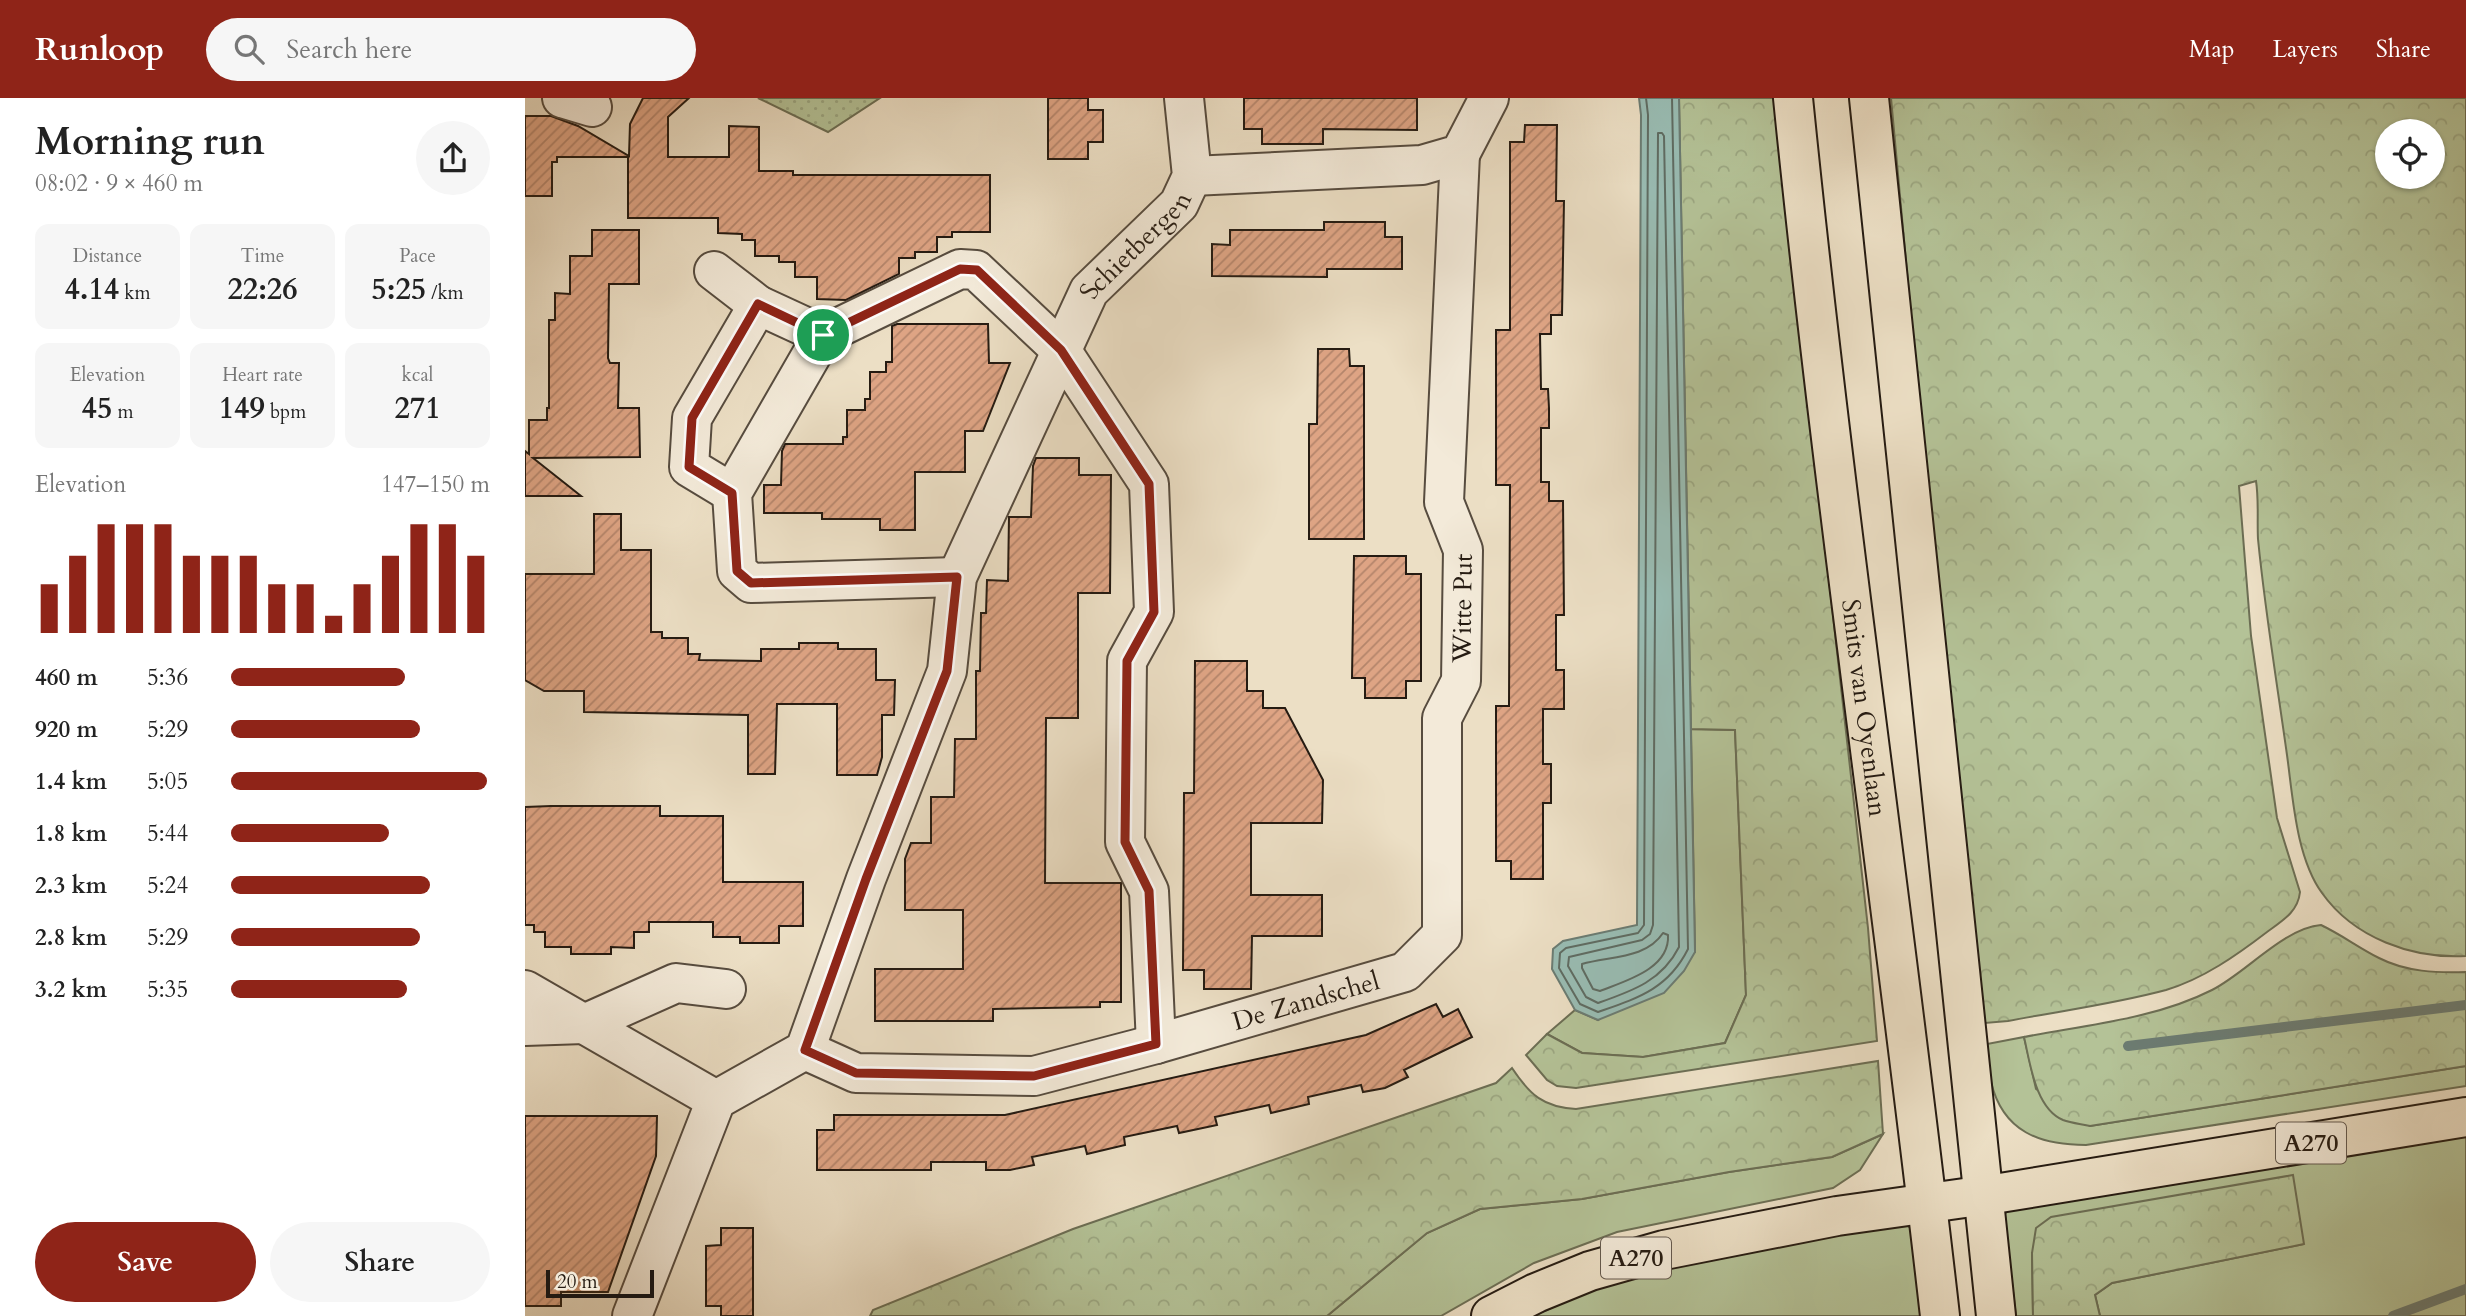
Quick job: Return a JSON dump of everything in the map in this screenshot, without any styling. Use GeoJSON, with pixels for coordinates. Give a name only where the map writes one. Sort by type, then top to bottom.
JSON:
{"type":"FeatureCollection","features":[{"type":"Feature","properties":{"kind":"main road","name":"Smits van Oyenlaan"},"geometry":{"type":"LineString","coordinates":[[1793,98],[1843,549],[1940,1316]]}},
{"type":"Feature","properties":{"kind":"main road"},"geometry":{"type":"LineString","coordinates":[[1869,98],[1996,1316]]}},
{"type":"Feature","properties":{"kind":"main road","name":"A270"},"geometry":{"type":"LineString","coordinates":[[1491,1316],[1536,1293],[1590,1271],[1664,1250],[1836,1216],[1984,1195],[2466,1117]]}},
{"type":"Feature","properties":{"kind":"street","name":"Schietbergen"},"geometry":{"type":"LineString","coordinates":[[805,1050],[866,879],[947,671],[957,577],[1089,291],[1179,204],[1192,176],[1184,98]]}},
{"type":"Feature","properties":{"kind":"street","name":"Witte Put"},"geometry":{"type":"LineString","coordinates":[[1442,935],[1442,718],[1461,681],[1463,550],[1444,502],[1460,154],[1489,98]]}},
{"type":"Feature","properties":{"kind":"street"},"geometry":{"type":"LineString","coordinates":[[1192,176],[1422,165],[1460,154]]}},
{"type":"Feature","properties":{"kind":"street"},"geometry":{"type":"LineString","coordinates":[[957,577],[751,583],[737,571],[732,493],[823,335],[960,269],[977,270],[1061,350],[1149,484],[1154,612],[1127,661],[1125,842],[1149,891],[1156,1044]]}},
{"type":"Feature","properties":{"kind":"street"},"geometry":{"type":"LineString","coordinates":[[714,271],[758,304],[823,335]]}},
{"type":"Feature","properties":{"kind":"street"},"geometry":{"type":"LineString","coordinates":[[732,493],[689,467],[692,418],[758,304]]}},
{"type":"Feature","properties":{"kind":"street","name":"De Zandschel"},"geometry":{"type":"LineString","coordinates":[[805,1050],[856,1073],[1034,1076],[1156,1044],[1405,972],[1442,935]]}},
{"type":"Feature","properties":{"kind":"street"},"geometry":{"type":"LineString","coordinates":[[525,1026],[585,1024],[676,982],[726,989]]}},
{"type":"Feature","properties":{"kind":"street"},"geometry":{"type":"LineString","coordinates":[[525,990],[716,1100]]}},
{"type":"Feature","properties":{"kind":"street"},"geometry":{"type":"LineString","coordinates":[[632,1316],[716,1100],[805,1050]]}},
{"type":"Feature","properties":{"kind":"green space"},"geometry":{"type":"Polygon","coordinates":[[[758,98],[880,98],[828,132],[758,98]]]}},
{"type":"Feature","properties":{"kind":"green space"},"geometry":{"type":"Polygon","coordinates":[[[1679,98],[1775,98],[1868,928],[1877,1041],[1576,1088],[1557,1086],[1547,1080],[1526,1055],[1547,1034],[1582,1053],[1643,1057],[1725,1043],[1746,995],[1735,730],[1691,729],[1679,98]]]}},
{"type":"Feature","properties":{"kind":"green space"},"geometry":{"type":"Polygon","coordinates":[[[1891,98],[2466,98],[2466,956],[2425,954],[2367,934],[2335,909],[2313,878],[2301,845],[2294,808],[2261,566],[2256,481],[2239,486],[2251,636],[2277,818],[2300,892],[2293,911],[2219,966],[2180,985],[2107,1003],[1985,1023],[1930,523],[1891,98]]]}},
{"type":"Feature","properties":{"kind":"green space"},"geometry":{"type":"Polygon","coordinates":[[[1691,729],[1735,730],[1746,995],[1725,1043],[1643,1057],[1582,1053],[1547,1034],[1575,1010],[1598,1020],[1695,952],[1691,729]]]}},
{"type":"Feature","properties":{"kind":"green space"},"geometry":{"type":"Polygon","coordinates":[[[2321,925],[2389,963],[2433,972],[2466,972],[2466,1066],[2090,1126],[2063,1120],[2046,1105],[2035,1083],[2024,1037],[2120,1020],[2190,1000],[2225,982],[2279,942],[2307,928],[2321,925]]]}},
{"type":"Feature","properties":{"kind":"green space"},"geometry":{"type":"Polygon","coordinates":[[[2024,1037],[2036,1089],[2090,1126],[2466,1066],[2466,1086],[2086,1145],[2069,1144],[2053,1142],[2026,1132],[2004,1113],[1997,1099],[1990,1077],[1987,1044],[2024,1037]]]}},
{"type":"Feature","properties":{"kind":"green space"},"geometry":{"type":"Polygon","coordinates":[[[1878,1061],[1883,1134],[1832,1157],[1729,1172],[1582,1199],[1480,1209],[1427,1233],[1327,1316],[870,1316],[873,1310],[1073,1229],[1496,1083],[1512,1068],[1538,1098],[1555,1106],[1576,1109],[1878,1061]]]}},
{"type":"Feature","properties":{"kind":"green space"},"geometry":{"type":"Polygon","coordinates":[[[2466,1131],[2466,1316],[2100,1316],[2095,1295],[2112,1283],[2304,1244],[2032,1253],[2033,1316],[2016,1316],[2004,1216],[2008,1208],[2466,1131]]]}},
{"type":"Feature","properties":{"kind":"green space"},"geometry":{"type":"Polygon","coordinates":[[[1883,1134],[1860,1170],[1833,1188],[1617,1232],[1534,1263],[1441,1316],[1327,1316],[1427,1233],[1480,1209],[1582,1199],[1729,1172],[1832,1157],[1883,1134]]]}},
{"type":"Feature","properties":{"kind":"green space"},"geometry":{"type":"Polygon","coordinates":[[[2293,1175],[2304,1244],[2112,1283],[2095,1295],[2100,1316],[2033,1316],[2032,1253],[2036,1228],[2051,1217],[2293,1175]]]}},
{"type":"Feature","properties":{"kind":"green space"},"geometry":{"type":"Polygon","coordinates":[[[1894,1224],[1906,1225],[1917,1232],[1926,1316],[1533,1316],[1601,1286],[1674,1267],[1894,1224]]]}},
{"type":"Feature","properties":{"kind":"water"},"geometry":{"type":"Polygon","coordinates":[[[1639,98],[1679,98],[1695,952],[1684,971],[1664,993],[1598,1020],[1575,1010],[1552,969],[1553,949],[1563,941],[1637,925],[1639,98]]]}},
{"type":"Feature","properties":{"kind":"building"},"geometry":{"type":"Polygon","coordinates":[[[643,98],[689,98],[668,117],[668,157],[729,157],[729,126],[759,127],[759,171],[793,171],[793,175],[990,175],[990,232],[952,232],[952,237],[937,237],[937,252],[915,252],[915,258],[899,258],[899,274],[846,300],[817,299],[817,277],[795,277],[795,262],[779,262],[779,256],[755,256],[755,240],[742,240],[742,234],[718,233],[718,218],[628,218],[628,157],[557,157],[557,162],[552,162],[552,196],[525,196],[525,116],[551,116],[578,126],[629,156],[630,124],[643,98]]]}},
{"type":"Feature","properties":{"kind":"building"},"geometry":{"type":"Polygon","coordinates":[[[1048,98],[1088,98],[1088,110],[1103,110],[1103,142],[1088,142],[1088,159],[1048,159],[1048,98]]]}},
{"type":"Feature","properties":{"kind":"building"},"geometry":{"type":"Polygon","coordinates":[[[1244,98],[1417,98],[1417,130],[1323,129],[1323,144],[1262,144],[1262,129],[1244,129],[1244,98]]]}},
{"type":"Feature","properties":{"kind":"building"},"geometry":{"type":"Polygon","coordinates":[[[1525,125],[1557,125],[1556,201],[1564,201],[1562,315],[1551,315],[1551,334],[1540,334],[1541,389],[1548,389],[1549,408],[1549,428],[1541,428],[1541,482],[1549,482],[1549,501],[1563,501],[1564,615],[1556,615],[1556,670],[1564,670],[1564,709],[1543,709],[1543,764],[1551,764],[1551,803],[1543,803],[1543,879],[1511,879],[1511,861],[1496,861],[1496,706],[1509,706],[1510,485],[1496,485],[1496,330],[1510,330],[1510,142],[1524,142],[1525,125]]]}},
{"type":"Feature","properties":{"kind":"building"},"geometry":{"type":"Polygon","coordinates":[[[1324,222],[1385,222],[1385,237],[1402,237],[1402,269],[1327,269],[1327,277],[1212,276],[1212,244],[1230,245],[1230,230],[1324,230],[1324,222]]]}},
{"type":"Feature","properties":{"kind":"building"},"geometry":{"type":"Polygon","coordinates":[[[592,230],[639,230],[639,284],[609,284],[608,358],[610,363],[619,363],[618,408],[639,408],[640,457],[533,458],[581,496],[525,496],[525,451],[529,454],[529,420],[547,420],[549,408],[549,320],[555,320],[555,293],[570,294],[570,256],[592,256],[592,230]]]}},
{"type":"Feature","properties":{"kind":"building"},"geometry":{"type":"Polygon","coordinates":[[[988,324],[989,363],[1010,363],[983,431],[965,431],[965,472],[915,472],[915,530],[880,530],[880,519],[822,519],[822,513],[764,513],[764,485],[781,485],[782,451],[785,444],[843,444],[843,437],[847,437],[847,410],[865,410],[865,399],[870,399],[870,372],[886,372],[886,362],[892,362],[892,326],[988,324]]]}},
{"type":"Feature","properties":{"kind":"building"},"geometry":{"type":"Polygon","coordinates":[[[1318,349],[1349,349],[1350,366],[1364,366],[1364,539],[1309,539],[1309,424],[1317,424],[1318,349]]]}},
{"type":"Feature","properties":{"kind":"building"},"geometry":{"type":"Polygon","coordinates":[[[1036,458],[1079,458],[1079,475],[1111,475],[1110,593],[1078,593],[1078,718],[1046,718],[1045,883],[1121,883],[1121,1002],[1100,1002],[1100,1007],[993,1009],[993,1021],[875,1021],[875,969],[963,969],[963,910],[905,910],[905,859],[911,843],[931,843],[931,797],[954,797],[955,739],[976,739],[976,671],[980,671],[981,613],[986,613],[987,580],[1008,581],[1009,517],[1031,517],[1033,466],[1036,458]]]}},
{"type":"Feature","properties":{"kind":"building"},"geometry":{"type":"Polygon","coordinates":[[[594,514],[621,514],[621,550],[651,550],[651,632],[662,632],[662,638],[688,638],[688,654],[700,654],[699,660],[761,661],[761,649],[799,649],[799,643],[838,643],[838,649],[876,649],[876,680],[895,680],[894,715],[882,715],[882,757],[877,775],[837,775],[837,704],[777,704],[775,774],[748,774],[748,715],[584,712],[584,691],[544,691],[525,680],[525,574],[594,574],[594,514]]]}},
{"type":"Feature","properties":{"kind":"building"},"geometry":{"type":"Polygon","coordinates":[[[1354,556],[1406,556],[1406,574],[1421,574],[1421,681],[1406,681],[1406,698],[1365,698],[1365,678],[1352,678],[1354,556]]]}},
{"type":"Feature","properties":{"kind":"building"},"geometry":{"type":"Polygon","coordinates":[[[1195,661],[1247,661],[1247,691],[1263,691],[1263,708],[1285,708],[1323,780],[1322,823],[1251,823],[1251,895],[1322,895],[1322,936],[1252,936],[1251,989],[1204,989],[1204,970],[1183,970],[1184,793],[1194,793],[1195,661]]]}},
{"type":"Feature","properties":{"kind":"building"},"geometry":{"type":"Polygon","coordinates":[[[660,806],[660,816],[723,816],[723,882],[803,882],[803,926],[779,926],[779,943],[740,943],[740,937],[713,937],[713,922],[649,922],[649,932],[634,932],[634,948],[611,947],[611,954],[571,954],[571,947],[545,947],[545,932],[534,932],[534,925],[525,925],[525,807],[660,806]]]}},
{"type":"Feature","properties":{"kind":"building"},"geometry":{"type":"Polygon","coordinates":[[[1436,1004],[1443,1017],[1458,1009],[1472,1037],[1404,1070],[1408,1077],[1385,1088],[1363,1092],[1361,1085],[1308,1097],[1309,1104],[1271,1113],[1269,1105],[1215,1117],[1217,1125],[1179,1133],[1177,1126],[1124,1137],[1125,1145],[1087,1154],[1085,1146],[1032,1157],[1034,1165],[1010,1170],[986,1170],[986,1162],[931,1162],[931,1170],[817,1170],[817,1130],[834,1130],[834,1115],[1005,1115],[1366,1035],[1436,1004]]]}},
{"type":"Feature","properties":{"kind":"building"},"geometry":{"type":"Polygon","coordinates":[[[525,1116],[657,1116],[656,1156],[608,1292],[561,1292],[561,1306],[525,1306],[525,1116]]]}},
{"type":"Feature","properties":{"kind":"building"},"geometry":{"type":"Polygon","coordinates":[[[721,1228],[753,1228],[753,1316],[721,1316],[721,1306],[706,1306],[706,1246],[721,1245],[721,1228]]]}},
{"type":"Feature","properties":{"kind":"waterway"},"geometry":{"type":"LineString","coordinates":[[2128,1046],[2466,1005]]}},
{"type":"Feature","properties":{"kind":"waterway"},"geometry":{"type":"LineString","coordinates":[[2393,1316],[2466,1289]]}},
{"type":"Feature","properties":{"kind":"route"},"geometry":{"type":"LineString","coordinates":[[960,269],[977,270],[1061,350],[1149,484],[1154,612],[1127,661],[1125,842],[1149,891],[1156,1044],[1034,1076],[856,1073],[805,1050],[866,879],[947,671],[957,577],[751,583],[737,571],[732,493],[689,467],[692,418],[758,304],[823,335],[960,269]]}}]}
